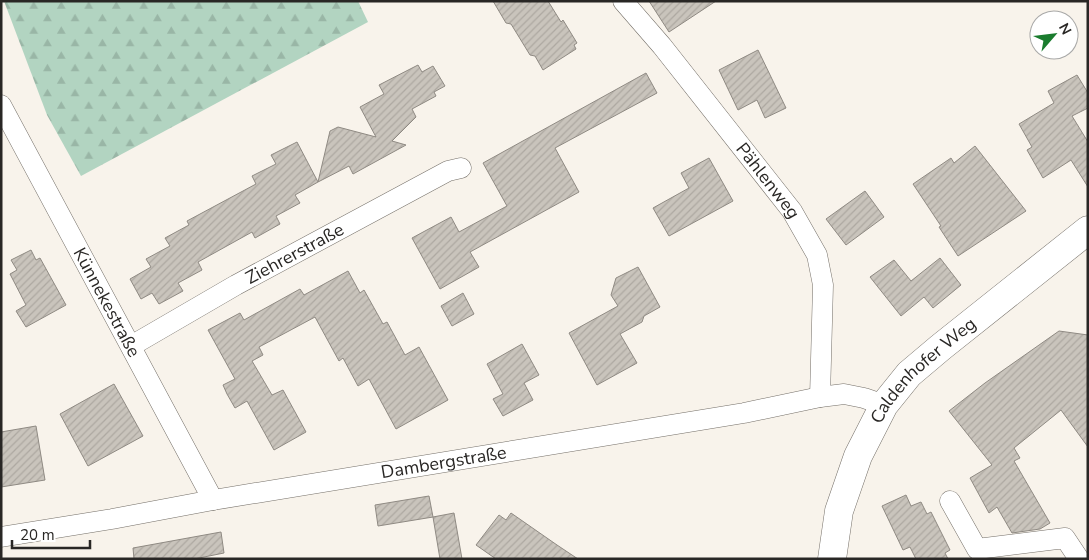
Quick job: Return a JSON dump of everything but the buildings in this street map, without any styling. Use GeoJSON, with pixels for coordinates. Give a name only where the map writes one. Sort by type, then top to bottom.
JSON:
{"type":"FeatureCollection","features":[{"type":"Feature","properties":{"kind":"main road","name":"Caldenhofer Weg"},"geometry":{"type":"LineString","coordinates":[[832,559],[839,512],[845,493],[858,456],[884,405],[909,374],[1088,230]]}},
{"type":"Feature","properties":{"kind":"street","name":"Pählenweg"},"geometry":{"type":"LineString","coordinates":[[623,1],[662,46],[792,211],[817,254],[823,285],[820,397]]}},
{"type":"Feature","properties":{"kind":"street","name":"Künnekestraße"},"geometry":{"type":"LineString","coordinates":[[1,105],[213,500]]}},
{"type":"Feature","properties":{"kind":"street","name":"Ziehrerstraße"},"geometry":{"type":"LineString","coordinates":[[130,346],[236,285],[448,171],[461,168]]}},
{"type":"Feature","properties":{"kind":"street","name":"Dambergstraße"},"geometry":{"type":"LineString","coordinates":[[1,537],[213,500],[744,413],[820,397],[844,394],[884,405]]}},
{"type":"Feature","properties":{"kind":"street"},"geometry":{"type":"LineString","coordinates":[[950,501],[977,549],[1065,538],[1079,559]]}},
{"type":"Feature","properties":{"kind":"green space"},"geometry":{"type":"Polygon","coordinates":[[[4,1],[358,1],[368,22],[81,176],[47,115],[4,1]]]}}]}
